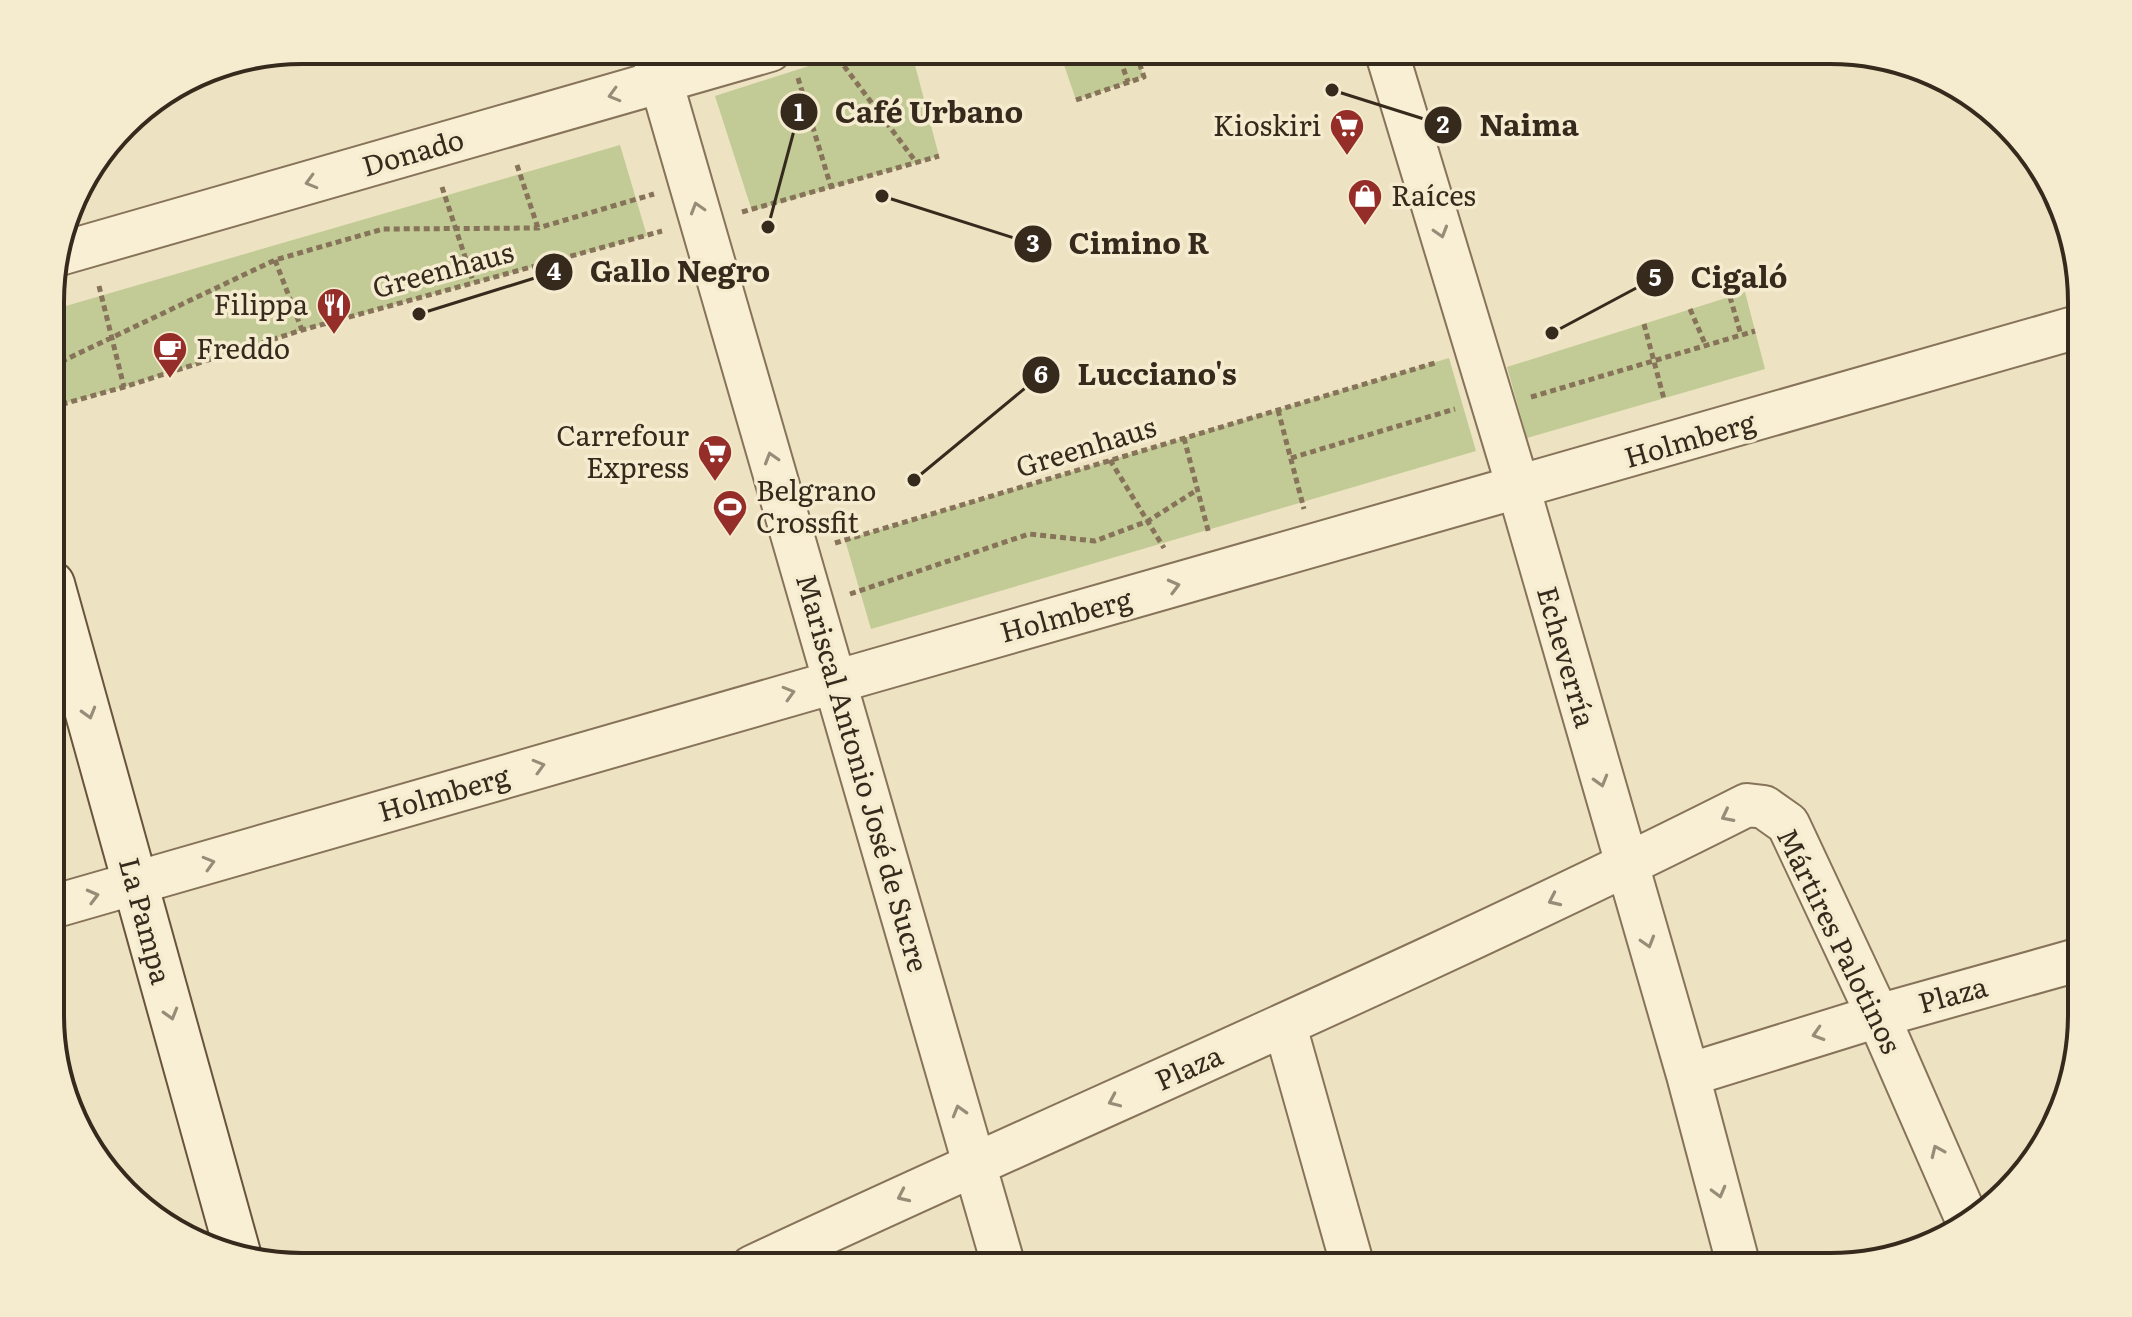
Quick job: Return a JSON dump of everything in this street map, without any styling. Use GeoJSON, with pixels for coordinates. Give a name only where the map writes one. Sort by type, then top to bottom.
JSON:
{"type":"FeatureCollection","features":[{"type":"Feature","properties":{"kind":"street","name":"Echeverría"},"geometry":{"type":"LineString","coordinates":[[1390,64],[1519,490],[1625,867],[1688,1075],[1735,1252]]}},
{"type":"Feature","properties":{"kind":"street","name":"Donado"},"geometry":{"type":"LineString","coordinates":[[72,251],[503,127],[656,66]]}},
{"type":"Feature","properties":{"kind":"street","name":"Mariscal Antonio José de Sucre"},"geometry":{"type":"LineString","coordinates":[[656,66],[815,606],[1000,1253]]}},
{"type":"Feature","properties":{"kind":"street","name":"Holmberg"},"geometry":{"type":"LineString","coordinates":[[64,904],[836,679],[1519,490],[2067,330]]}},
{"type":"Feature","properties":{"kind":"street","name":"La Pampa"},"geometry":{"type":"LineString","coordinates":[[64,628],[235,1243]]}},
{"type":"Feature","properties":{"kind":"street","name":"Mártires Palotinos"},"geometry":{"type":"LineString","coordinates":[[1625,867],[1747,805],[1764,807],[1788,824],[1878,1016],[1963,1212]]}},
{"type":"Feature","properties":{"kind":"street","name":"Plaza"},"geometry":{"type":"LineString","coordinates":[[783,1253],[974,1163],[1285,1026],[1625,867]]}},
{"type":"Feature","properties":{"kind":"street","name":"Plaza"},"geometry":{"type":"LineString","coordinates":[[1688,1075],[1878,1016],[2067,963]]}},
{"type":"Feature","properties":{"kind":"street"},"geometry":{"type":"LineString","coordinates":[[1285,1026],[1349,1252]]}},
{"type":"Feature","properties":{"kind":"path"},"geometry":{"type":"LineString","coordinates":[[1122,64],[1128,82]]}},
{"type":"Feature","properties":{"kind":"path"},"geometry":{"type":"LineString","coordinates":[[1076,100],[1144,77],[1140,64]]}},
{"type":"Feature","properties":{"kind":"path"},"geometry":{"type":"LineString","coordinates":[[785,65],[832,187]]}},
{"type":"Feature","properties":{"kind":"path"},"geometry":{"type":"LineString","coordinates":[[843,65],[916,162]]}},
{"type":"Feature","properties":{"kind":"path"},"geometry":{"type":"LineString","coordinates":[[503,127],[538,228]]}},
{"type":"Feature","properties":{"kind":"path"},"geometry":{"type":"LineString","coordinates":[[429,148],[473,281]]}},
{"type":"Feature","properties":{"kind":"path","name":"Greenhaus"},"geometry":{"type":"LineString","coordinates":[[64,360],[275,260],[383,229],[538,228],[695,201],[752,211],[939,156]]}},
{"type":"Feature","properties":{"kind":"path","name":"Greenhaus"},"geometry":{"type":"LineString","coordinates":[[64,404],[302,330],[647,236],[695,201]]}},
{"type":"Feature","properties":{"kind":"path"},"geometry":{"type":"LineString","coordinates":[[72,251],[112,338],[124,387]]}},
{"type":"Feature","properties":{"kind":"path"},"geometry":{"type":"LineString","coordinates":[[275,260],[302,330]]}},
{"type":"Feature","properties":{"kind":"path"},"geometry":{"type":"LineString","coordinates":[[1730,297],[1741,335]]}},
{"type":"Feature","properties":{"kind":"path"},"geometry":{"type":"LineString","coordinates":[[1690,309],[1706,346]]}},
{"type":"Feature","properties":{"kind":"path"},"geometry":{"type":"LineString","coordinates":[[1644,324],[1664,399]]}},
{"type":"Feature","properties":{"kind":"path"},"geometry":{"type":"LineString","coordinates":[[1291,458],[1457,409],[1458,420],[1755,331]]}},
{"type":"Feature","properties":{"kind":"path","name":"Greenhaus"},"geometry":{"type":"LineString","coordinates":[[799,554],[1476,350]]}},
{"type":"Feature","properties":{"kind":"path"},"geometry":{"type":"LineString","coordinates":[[1278,410],[1314,547]]}},
{"type":"Feature","properties":{"kind":"path"},"geometry":{"type":"LineString","coordinates":[[1184,438],[1197,490],[1202,578]]}},
{"type":"Feature","properties":{"kind":"path"},"geometry":{"type":"LineString","coordinates":[[1110,460],[1148,521],[1202,578]]}},
{"type":"Feature","properties":{"kind":"path"},"geometry":{"type":"LineString","coordinates":[[815,606],[1029,534],[1095,541],[1148,521],[1197,490]]}},
{"type":"Feature","properties":{"kind":"green space"},"geometry":{"type":"Polygon","coordinates":[[[1064,64],[1140,64],[1144,77],[1076,100],[1064,64]]]}},
{"type":"Feature","properties":{"kind":"green space"},"geometry":{"type":"Polygon","coordinates":[[[813,65],[915,65],[939,156],[752,211],[715,96],[813,65]]]}},
{"type":"Feature","properties":{"kind":"green space"},"geometry":{"type":"Polygon","coordinates":[[[620,145],[647,236],[302,330],[64,404],[64,307],[620,145]]]}},
{"type":"Feature","properties":{"kind":"green space"},"geometry":{"type":"Polygon","coordinates":[[[1745,292],[1765,369],[1527,438],[1507,367],[1745,292]]]}},
{"type":"Feature","properties":{"kind":"green space"},"geometry":{"type":"Polygon","coordinates":[[[1449,358],[1476,451],[871,629],[845,540],[1449,358]]]}},
{"type":"Feature","properties":{"kind":"place","name":"Naima"},"geometry":{"type":"Point","coordinates":[1332,90]}},
{"type":"Feature","properties":{"kind":"place","name":"Kioskiri"},"geometry":{"type":"Point","coordinates":[1347,157]}},
{"type":"Feature","properties":{"kind":"place","name":"Cimino R"},"geometry":{"type":"Point","coordinates":[882,196]}},
{"type":"Feature","properties":{"kind":"place","name":"Café Urbano"},"geometry":{"type":"Point","coordinates":[768,227]}},
{"type":"Feature","properties":{"kind":"place","name":"Raíces"},"geometry":{"type":"Point","coordinates":[1365,227]}},
{"type":"Feature","properties":{"kind":"place","name":"Gallo Negro"},"geometry":{"type":"Point","coordinates":[419,314]}},
{"type":"Feature","properties":{"kind":"place","name":"Cigaló"},"geometry":{"type":"Point","coordinates":[1552,333]}},
{"type":"Feature","properties":{"kind":"place","name":"Filippa"},"geometry":{"type":"Point","coordinates":[334,336]}},
{"type":"Feature","properties":{"kind":"place","name":"Freddo"},"geometry":{"type":"Point","coordinates":[170,380]}},
{"type":"Feature","properties":{"kind":"place","name":"Lucciano's"},"geometry":{"type":"Point","coordinates":[914,480]}},
{"type":"Feature","properties":{"kind":"place","name":"Carrefour Express"},"geometry":{"type":"Point","coordinates":[715,483]}},
{"type":"Feature","properties":{"kind":"place","name":"Belgrano Crossfit"},"geometry":{"type":"Point","coordinates":[730,538]}}]}
